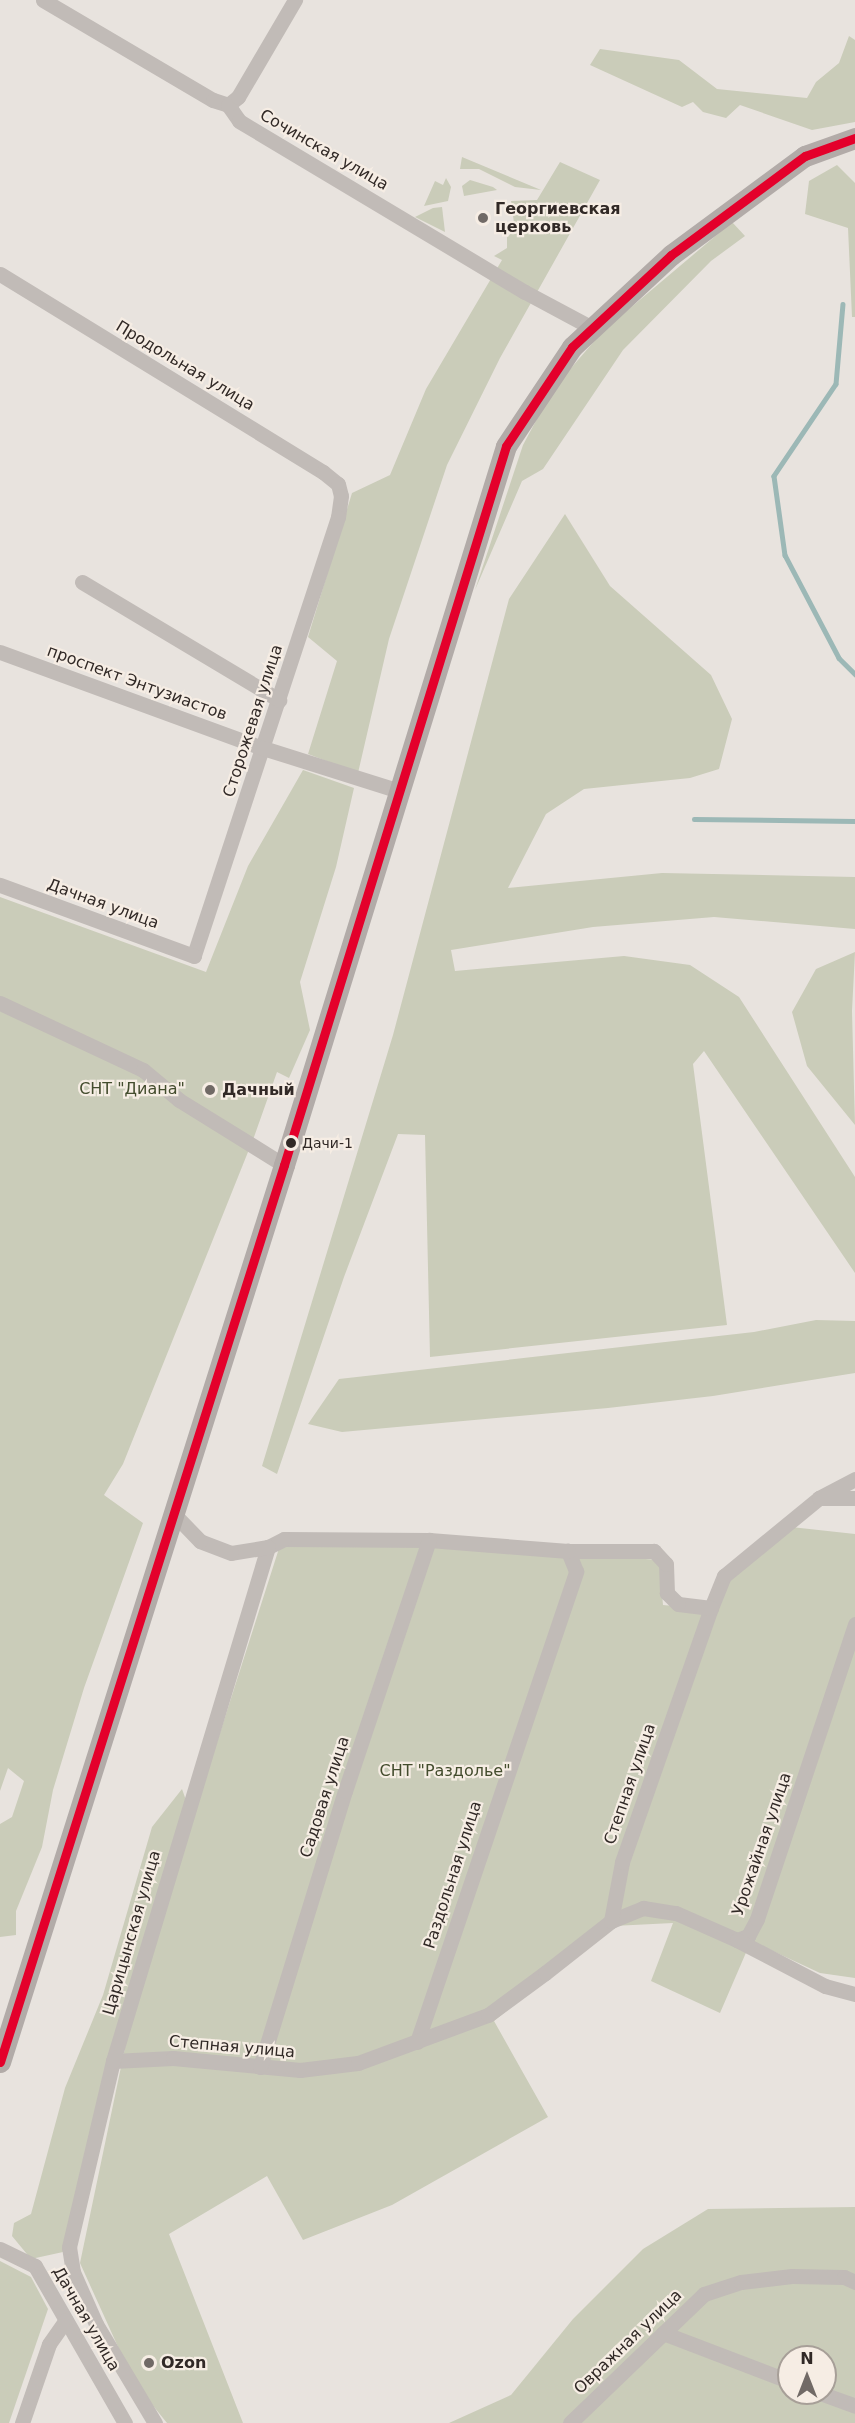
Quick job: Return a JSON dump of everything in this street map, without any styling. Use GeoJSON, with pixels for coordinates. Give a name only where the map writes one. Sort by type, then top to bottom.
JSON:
{"type":"FeatureCollection","features":[{"type":"Feature","properties":{"kind":"street","name":"Сочинская улица"},"geometry":{"type":"LineString","coordinates":[[43,0],[213,100],[228,105],[239,121],[525,292],[592,328]]}},
{"type":"Feature","properties":{"kind":"street"},"geometry":{"type":"LineString","coordinates":[[228,105],[238,97],[295,0]]}},
{"type":"Feature","properties":{"kind":"street"},"geometry":{"type":"LineString","coordinates":[[0,2062],[284,1165],[506,446],[572,346],[671,255],[805,156],[855,138]]}},
{"type":"Feature","properties":{"kind":"street","name":"Продольная улица"},"geometry":{"type":"LineString","coordinates":[[0,274],[323,472],[338,484],[341,496]]}},
{"type":"Feature","properties":{"kind":"street","name":"Сторожевая улица"},"geometry":{"type":"LineString","coordinates":[[194,956],[338,517],[341,496]]}},
{"type":"Feature","properties":{"kind":"street"},"geometry":{"type":"LineString","coordinates":[[82,582],[279,700]]}},
{"type":"Feature","properties":{"kind":"street","name":"проспект Энтузиастов"},"geometry":{"type":"LineString","coordinates":[[0,652],[263,748],[399,791]]}},
{"type":"Feature","properties":{"kind":"street","name":"Дачная улица"},"geometry":{"type":"LineString","coordinates":[[0,885],[194,956]]}},
{"type":"Feature","properties":{"kind":"street"},"geometry":{"type":"LineString","coordinates":[[0,1003],[144,1070],[179,1101],[284,1165]]}},
{"type":"Feature","properties":{"kind":"street"},"geometry":{"type":"LineString","coordinates":[[174,1514],[200,1541],[231,1553],[268,1547],[284,1539],[429,1540],[568,1551],[654,1551],[666,1564],[667,1593],[678,1604],[711,1608],[724,1576],[819,1497],[855,1479]]}},
{"type":"Feature","properties":{"kind":"street"},"geometry":{"type":"LineString","coordinates":[[819,1497],[855,1498]]}},
{"type":"Feature","properties":{"kind":"street","name":"Садовая улица"},"geometry":{"type":"LineString","coordinates":[[260,2067],[345,1791],[429,1540]]}},
{"type":"Feature","properties":{"kind":"street","name":"Царицынская улица"},"geometry":{"type":"LineString","coordinates":[[155,2423],[96,2324],[73,2272],[69,2247],[113,2061],[268,1547]]}},
{"type":"Feature","properties":{"kind":"street","name":"Раздольная улица"},"geometry":{"type":"LineString","coordinates":[[417,2042],[576,1571],[568,1551]]}},
{"type":"Feature","properties":{"kind":"street","name":"Степная улица"},"geometry":{"type":"LineString","coordinates":[[113,2061],[173,2058],[300,2070],[358,2063],[488,2014],[611,1921],[622,1862],[711,1608]]}},
{"type":"Feature","properties":{"kind":"street","name":"Урожайная улица"},"geometry":{"type":"LineString","coordinates":[[611,1921],[643,1908],[665,1911],[737,1940],[748,1936],[757,1919],[855,1624]]}},
{"type":"Feature","properties":{"kind":"street"},"geometry":{"type":"LineString","coordinates":[[737,1940],[825,1986],[855,1994]]}},
{"type":"Feature","properties":{"kind":"street","name":"Дачная улица"},"geometry":{"type":"LineString","coordinates":[[0,2249],[35,2266],[125,2423]]}},
{"type":"Feature","properties":{"kind":"street","name":"Овражная улица"},"geometry":{"type":"LineString","coordinates":[[570,2423],[704,2294],[741,2282],[792,2276],[844,2277],[855,2282]]}},
{"type":"Feature","properties":{"kind":"street"},"geometry":{"type":"LineString","coordinates":[[22,2423],[49,2344],[66,2320]]}},
{"type":"Feature","properties":{"kind":"street"},"geometry":{"type":"LineString","coordinates":[[663,2333],[777,2376]]}},
{"type":"Feature","properties":{"kind":"street"},"geometry":{"type":"LineString","coordinates":[[837,2399],[855,2406]]}},
{"type":"Feature","properties":{"kind":"green space"},"geometry":{"type":"Polygon","coordinates":[[[849,36],[855,40],[855,122],[812,130],[740,105],[726,118],[703,112],[693,102],[682,107],[590,65],[600,49],[679,60],[717,89],[807,98],[816,82],[839,63],[849,36]]]}},
{"type":"Feature","properties":{"kind":"green space"},"geometry":{"type":"Polygon","coordinates":[[[462,157],[541,190],[515,187],[479,169],[460,169],[462,157]]]}},
{"type":"Feature","properties":{"kind":"green space"},"geometry":{"type":"Polygon","coordinates":[[[560,162],[600,180],[500,358],[447,465],[389,639],[358,773],[308,754],[337,661],[308,637],[352,493],[390,475],[426,389],[502,260],[494,256],[507,248],[507,237],[515,230],[511,201],[537,200],[560,162]]]}},
{"type":"Feature","properties":{"kind":"green space"},"geometry":{"type":"Polygon","coordinates":[[[837,165],[855,183],[855,317],[852,317],[848,228],[805,214],[809,181],[837,165]]]}},
{"type":"Feature","properties":{"kind":"green space"},"geometry":{"type":"Polygon","coordinates":[[[446,178],[451,187],[448,201],[424,206],[435,181],[443,185],[446,178]]]}},
{"type":"Feature","properties":{"kind":"green space"},"geometry":{"type":"Polygon","coordinates":[[[470,180],[497,190],[464,196],[462,186],[470,180]]]}},
{"type":"Feature","properties":{"kind":"green space"},"geometry":{"type":"Polygon","coordinates":[[[442,207],[445,232],[415,217],[433,208],[442,207]]]}},
{"type":"Feature","properties":{"kind":"green space"},"geometry":{"type":"Polygon","coordinates":[[[732,222],[745,236],[711,261],[623,350],[543,469],[522,481],[475,590],[523,445],[553,389],[603,331],[732,222]]]}},
{"type":"Feature","properties":{"kind":"green space"},"geometry":{"type":"Polygon","coordinates":[[[565,514],[610,586],[711,675],[732,719],[719,769],[690,778],[584,789],[546,814],[508,888],[662,873],[855,877],[855,929],[714,917],[593,927],[451,950],[455,971],[624,956],[690,965],[739,997],[855,1177],[855,1273],[704,1051],[693,1064],[727,1325],[430,1357],[425,1135],[398,1134],[344,1277],[277,1474],[262,1466],[393,1035],[509,599],[565,514]]]}},
{"type":"Feature","properties":{"kind":"green space","name":"СНТ \"Диана\""},"geometry":{"type":"Polygon","coordinates":[[[303,770],[354,788],[336,867],[300,982],[310,1030],[289,1078],[277,1072],[254,1137],[123,1464],[104,1495],[143,1523],[84,1688],[53,1790],[42,1847],[16,1911],[16,1935],[0,1937],[0,1824],[12,1817],[24,1781],[8,1768],[0,1791],[0,897],[206,972],[248,866],[303,770]]]}},
{"type":"Feature","properties":{"kind":"green space"},"geometry":{"type":"Polygon","coordinates":[[[855,952],[852,1011],[855,1125],[807,1066],[792,1012],[816,969],[855,952]]]}},
{"type":"Feature","properties":{"kind":"green space"},"geometry":{"type":"Polygon","coordinates":[[[816,1320],[855,1321],[855,1373],[713,1396],[608,1408],[342,1432],[308,1424],[339,1379],[754,1332],[816,1320]]]}},
{"type":"Feature","properties":{"kind":"green space","name":"СНТ \"Раздолье\""},"geometry":{"type":"Polygon","coordinates":[[[791,1527],[855,1534],[855,1978],[820,1973],[751,1941],[720,2013],[651,1981],[673,1923],[613,1926],[494,2021],[548,2117],[392,2205],[303,2240],[267,2176],[169,2234],[243,2423],[167,2423],[134,2382],[80,2263],[126,2043],[194,1814],[282,1539],[439,1544],[659,1560],[663,1605],[716,1610],[732,1571],[768,1550],[791,1527]]]}},
{"type":"Feature","properties":{"kind":"green space"},"geometry":{"type":"Polygon","coordinates":[[[182,1789],[188,1806],[63,2252],[31,2259],[12,2236],[14,2223],[31,2214],[65,2088],[103,1995],[152,1827],[182,1789]]]}},
{"type":"Feature","properties":{"kind":"green space"},"geometry":{"type":"Polygon","coordinates":[[[855,2207],[855,2423],[449,2423],[511,2395],[573,2319],[643,2249],[708,2209],[855,2207]]]}},
{"type":"Feature","properties":{"kind":"green space"},"geometry":{"type":"Polygon","coordinates":[[[0,2261],[31,2277],[48,2309],[9,2423],[0,2423],[0,2261]]]}},
{"type":"Feature","properties":{"kind":"waterway"},"geometry":{"type":"LineString","coordinates":[[843,304],[836,384],[774,476],[785,555],[839,658],[855,674]]}},
{"type":"Feature","properties":{"kind":"waterway"},"geometry":{"type":"LineString","coordinates":[[694,819],[855,821]]}},
{"type":"Feature","properties":{"kind":"transit line"},"geometry":{"type":"LineString","coordinates":[[0,2062],[284,1165],[506,446],[572,347],[671,255],[805,156],[855,138]]}},
{"type":"Feature","properties":{"kind":"place","name":"Георгиевская церковь"},"geometry":{"type":"Point","coordinates":[483,218]}},
{"type":"Feature","properties":{"kind":"place","name":"Дачный"},"geometry":{"type":"Point","coordinates":[210,1090]}},
{"type":"Feature","properties":{"kind":"place","name":"Дачи-1"},"geometry":{"type":"Point","coordinates":[291,1143]}},
{"type":"Feature","properties":{"kind":"place","name":"Ozon"},"geometry":{"type":"Point","coordinates":[149,2363]}}]}
